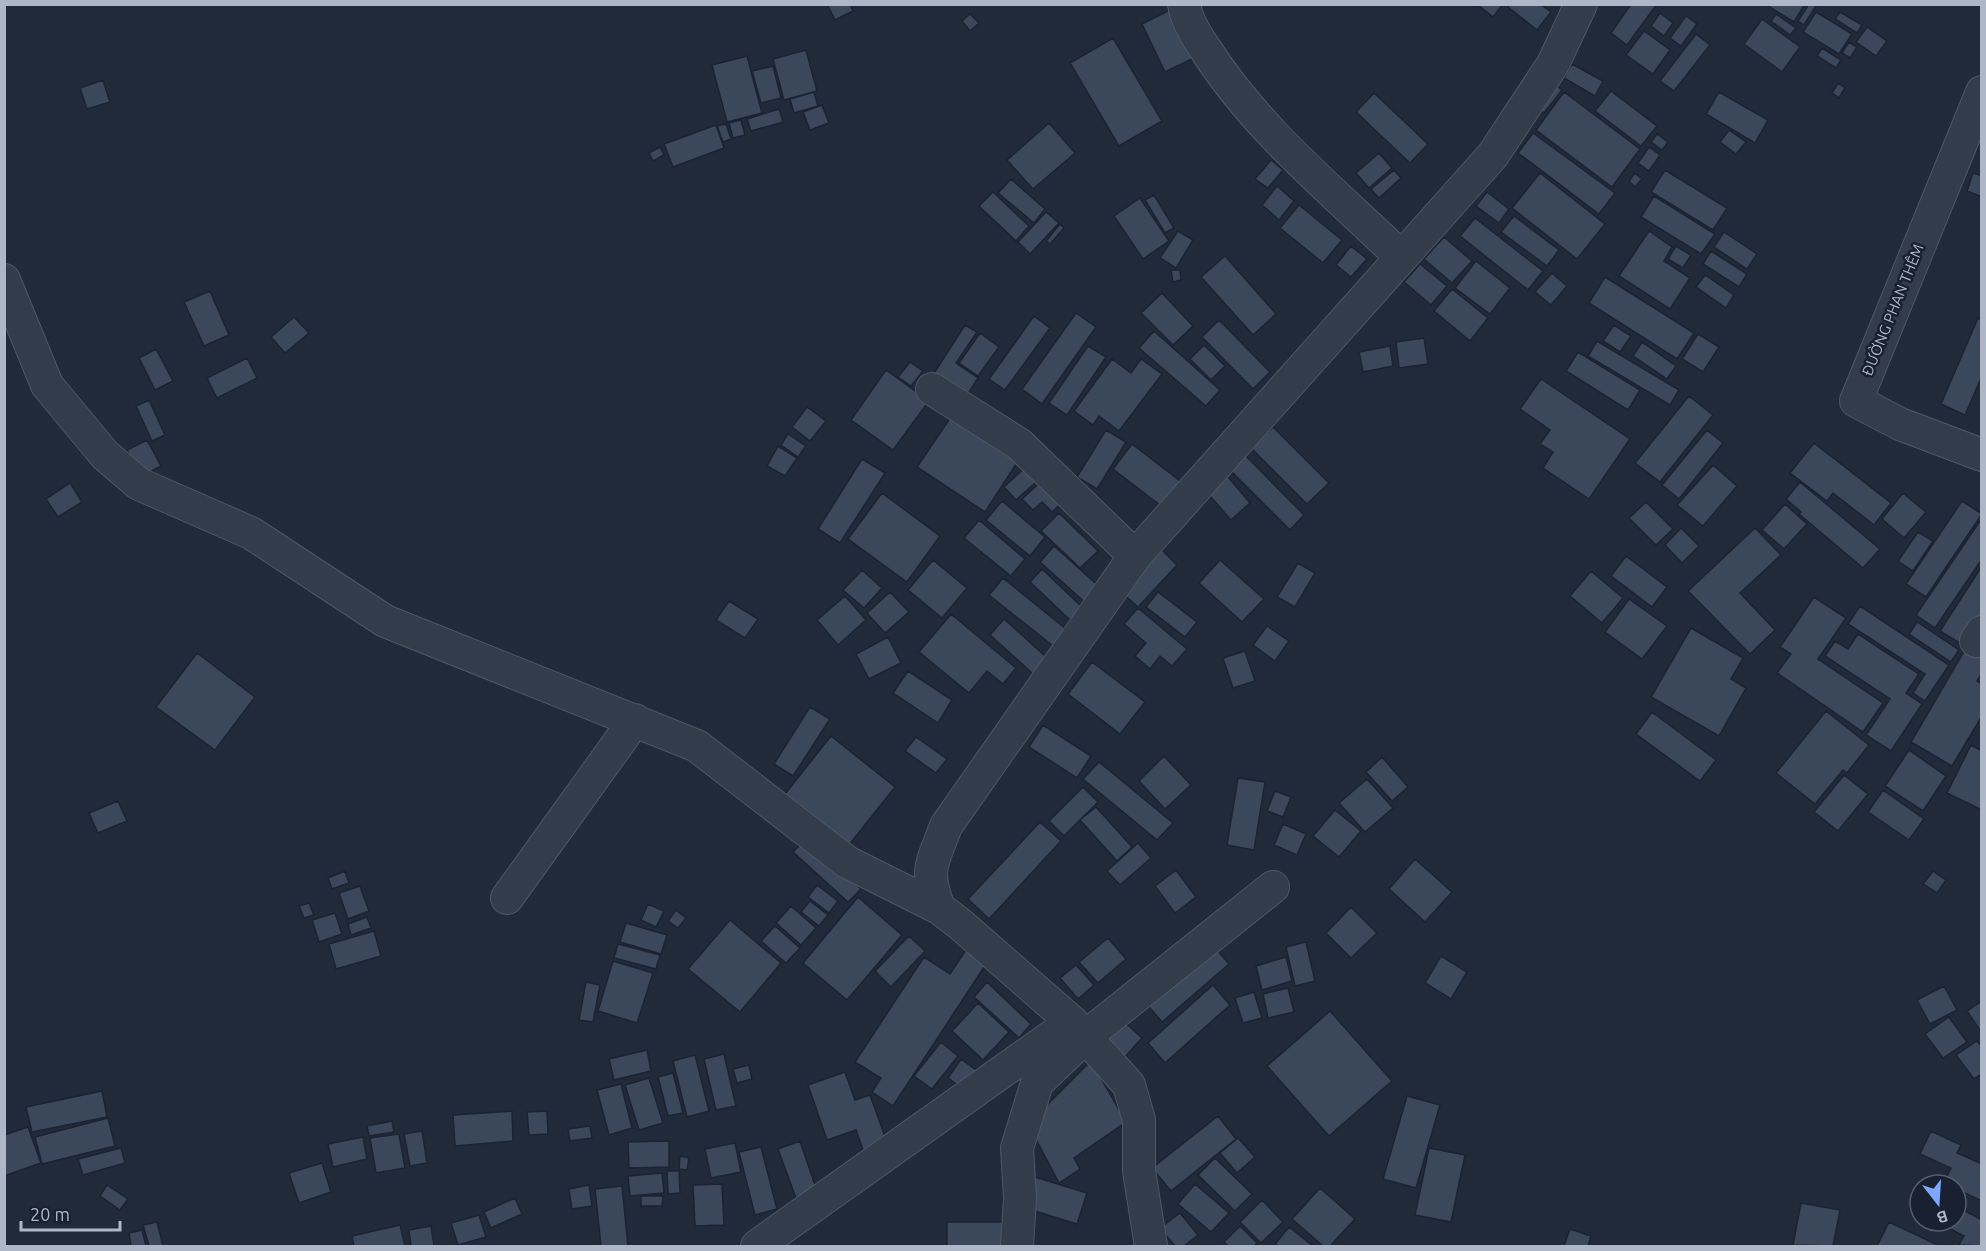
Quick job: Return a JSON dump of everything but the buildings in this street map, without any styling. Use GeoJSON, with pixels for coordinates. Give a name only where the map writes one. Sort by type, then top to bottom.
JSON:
{"type":"FeatureCollection","features":[{"type":"Feature","properties":{"kind":"street"},"geometry":{"type":"LineString","coordinates":[[1184,4],[1198,38],[1220,73],[1253,115],[1401,257]]}},
{"type":"Feature","properties":{"kind":"street"},"geometry":{"type":"LineString","coordinates":[[939,908],[930,885],[929,872],[946,826],[1135,556],[1493,155],[1553,64],[1581,4]]}},
{"type":"Feature","properties":{"kind":"street","name":"ĐƯỜNG PHAN THÊM"},"geometry":{"type":"LineString","coordinates":[[1982,92],[1856,401],[1900,424],[1982,455]]}},
{"type":"Feature","properties":{"kind":"street"},"geometry":{"type":"LineString","coordinates":[[4,280],[47,386],[105,455],[139,483],[251,533],[385,621],[697,746],[847,862],[939,908],[1078,1029],[1129,1084],[1140,1120],[1139,1171],[1151,1246]]}},
{"type":"Feature","properties":{"kind":"street"},"geometry":{"type":"LineString","coordinates":[[932,389],[1019,444],[1135,556]]}},
{"type":"Feature","properties":{"kind":"street"},"geometry":{"type":"LineString","coordinates":[[507,898],[635,720]]}},
{"type":"Feature","properties":{"kind":"street"},"geometry":{"type":"LineString","coordinates":[[757,1246],[1078,1029],[1273,887]]}},
{"type":"Feature","properties":{"kind":"street"},"geometry":{"type":"LineString","coordinates":[[1017,1246],[1020,1198],[1017,1148],[1037,1083],[1078,1029]]}}]}
